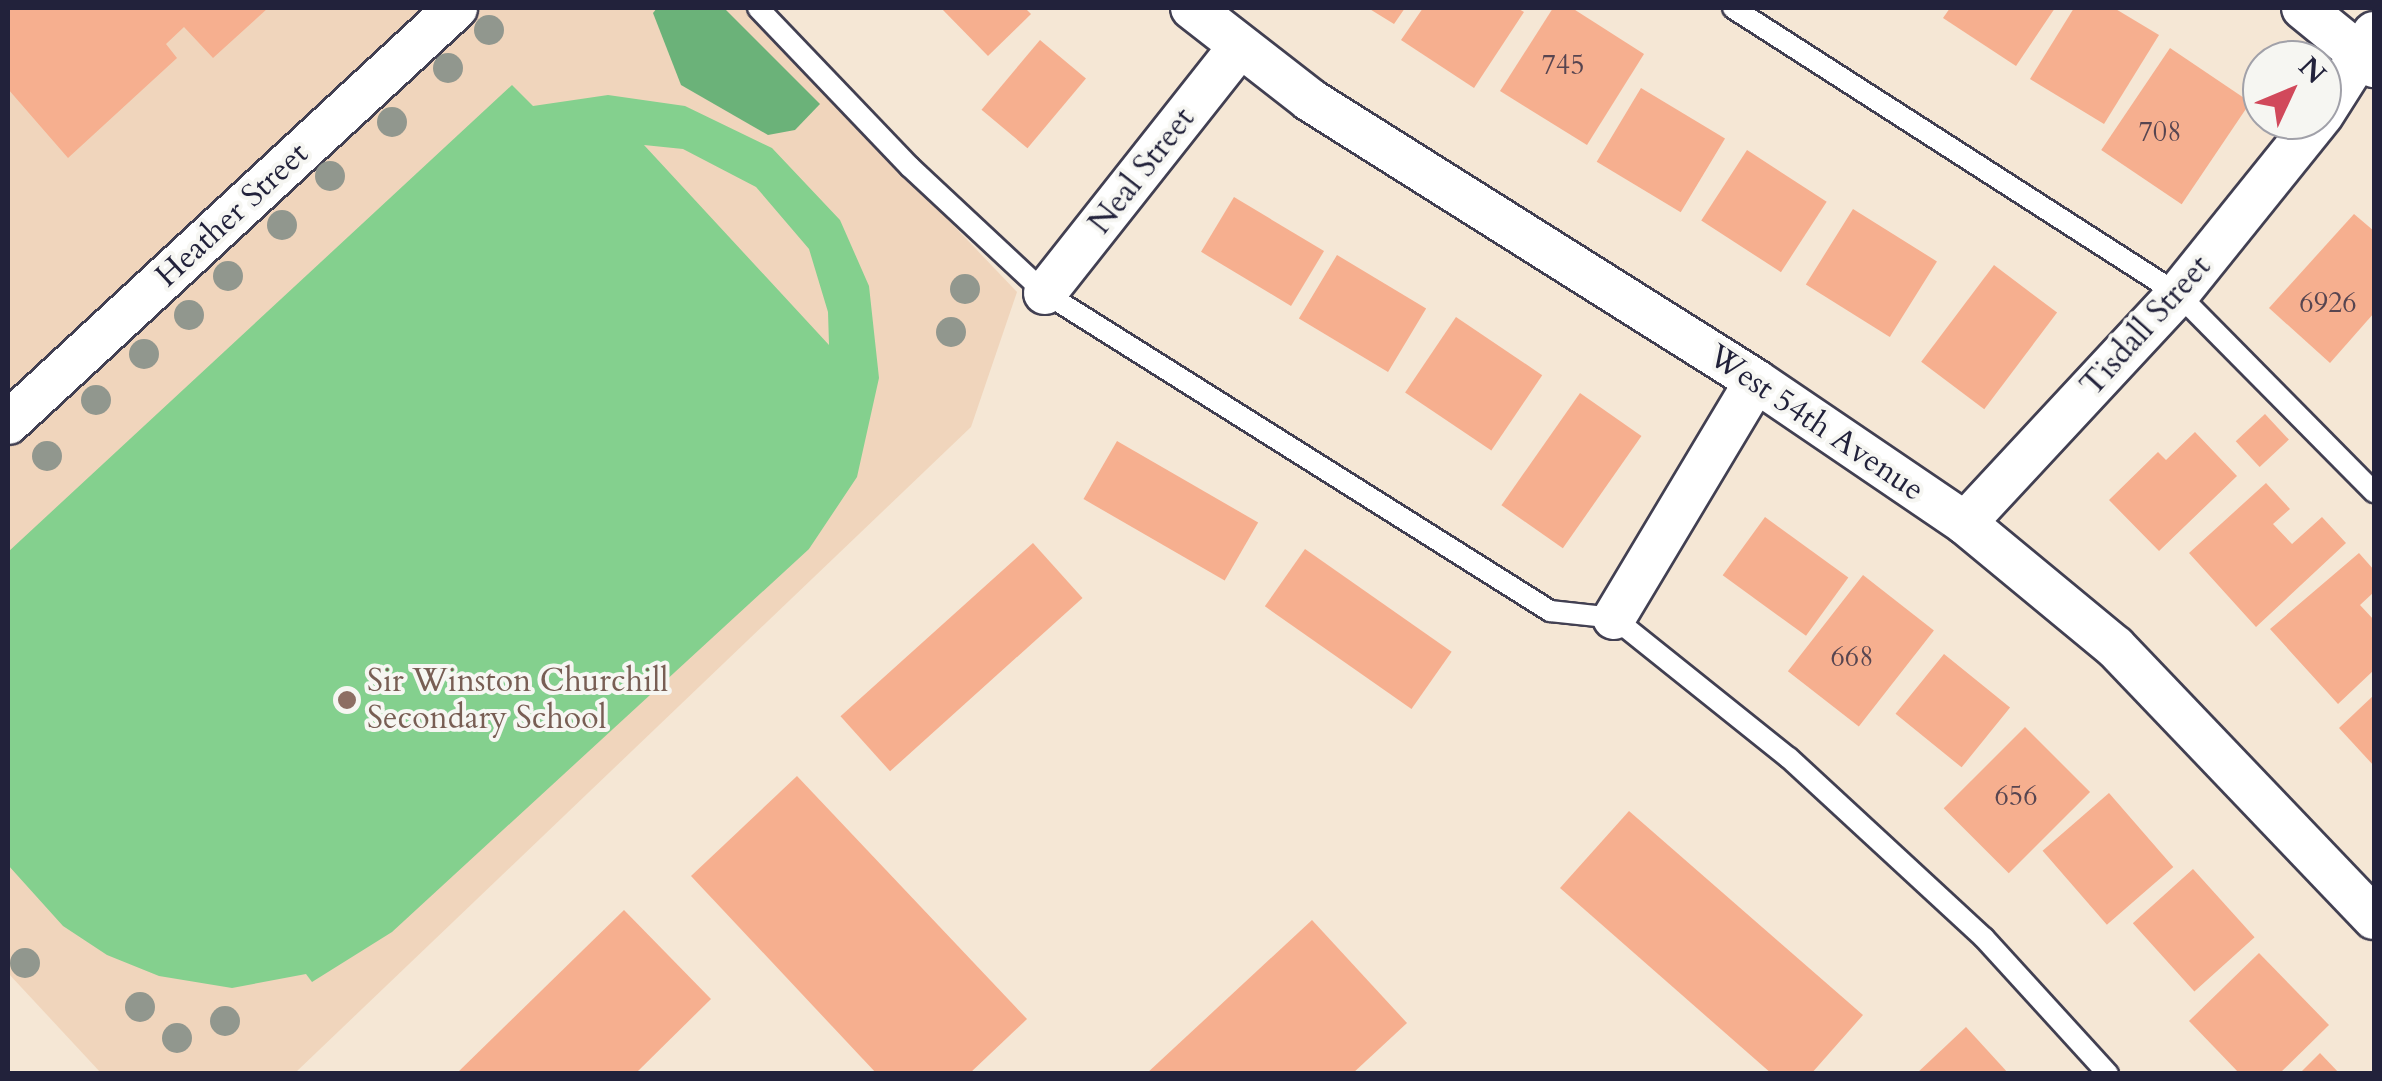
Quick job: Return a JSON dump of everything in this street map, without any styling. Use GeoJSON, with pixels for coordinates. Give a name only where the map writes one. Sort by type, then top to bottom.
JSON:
{"type":"FeatureCollection","features":[{"type":"Feature","properties":{"kind":"street","name":"Heather Street"},"geometry":{"type":"LineString","coordinates":[[8,423],[456,8]]}},
{"type":"Feature","properties":{"kind":"street","name":"West 54th Avenue"},"geometry":{"type":"LineString","coordinates":[[1192,8],[1238,49],[1756,380],[1965,523],[2115,647],[2374,918]]}},
{"type":"Feature","properties":{"kind":"street"},"geometry":{"type":"LineString","coordinates":[[2303,8],[2370,51]]}},
{"type":"Feature","properties":{"kind":"street","name":"Neal Street"},"geometry":{"type":"LineString","coordinates":[[1045,293],[1238,49]]}},
{"type":"Feature","properties":{"kind":"street","name":"Tisdall Street"},"geometry":{"type":"LineString","coordinates":[[2342,89],[2370,51]]}},
{"type":"Feature","properties":{"kind":"street","name":"Tisdall Street"},"geometry":{"type":"LineString","coordinates":[[1965,523],[2178,294],[2302,140]]}},
{"type":"Feature","properties":{"kind":"street"},"geometry":{"type":"LineString","coordinates":[[1614,618],[1756,380]]}},
{"type":"Feature","properties":{"kind":"lane"},"geometry":{"type":"LineString","coordinates":[[758,8],[910,167],[1045,293],[1550,611],[1614,618],[1817,784],[1984,938],[2108,1074]]}},
{"type":"Feature","properties":{"kind":"lane"},"geometry":{"type":"LineString","coordinates":[[1733,8],[2178,294],[2374,492]]}},
{"type":"Feature","properties":{"kind":"shaded area","name":"Sir Winston Churchill Secondary School"},"geometry":{"type":"Polygon","coordinates":[[[8,8],[746,8],[1017,292],[971,427],[295,1073],[101,1073],[8,973],[8,8]]]}},
{"type":"Feature","properties":{"kind":"green space"},"geometry":{"type":"Polygon","coordinates":[[[657,8],[724,8],[820,104],[795,130],[768,135],[681,85],[653,13],[657,8]]]}},
{"type":"Feature","properties":{"kind":"green space","name":"Sir Winston Churchill Secondary School"},"geometry":{"type":"Polygon","coordinates":[[[512,85],[533,106],[608,95],[685,106],[772,148],[840,220],[869,286],[879,378],[857,477],[809,549],[392,932],[312,982],[306,974],[232,988],[159,976],[107,955],[63,926],[8,865],[8,552],[512,85]],[[644,145],[829,345],[828,312],[809,249],[756,187],[683,149],[644,145]]]}},
{"type":"Feature","properties":{"kind":"building"},"geometry":{"type":"Polygon","coordinates":[[[8,8],[268,8],[213,58],[184,27],[166,44],[177,58],[68,158],[8,89],[8,8]]]}},
{"type":"Feature","properties":{"kind":"building"},"geometry":{"type":"Polygon","coordinates":[[[941,8],[1025,8],[1031,14],[988,56],[941,8]]]}},
{"type":"Feature","properties":{"kind":"building"},"geometry":{"type":"Polygon","coordinates":[[[1368,8],[1405,8],[1394,24],[1368,8]]]}},
{"type":"Feature","properties":{"kind":"building"},"geometry":{"type":"Polygon","coordinates":[[[1423,8],[1517,8],[1524,12],[1474,88],[1401,40],[1423,8]]]}},
{"type":"Feature","properties":{"kind":"building"},"geometry":{"type":"Polygon","coordinates":[[[1553,8],[1572,8],[1644,54],[1587,145],[1500,91],[1553,8]]]}},
{"type":"Feature","properties":{"kind":"building"},"geometry":{"type":"Polygon","coordinates":[[[1950,8],[2055,8],[2016,66],[1943,18],[1950,8]]]}},
{"type":"Feature","properties":{"kind":"building"},"geometry":{"type":"Polygon","coordinates":[[[2074,8],[2114,8],[2159,35],[2104,124],[2030,79],[2074,8]]]}},
{"type":"Feature","properties":{"kind":"building"},"geometry":{"type":"Polygon","coordinates":[[[1040,40],[1086,79],[1027,148],[982,110],[1040,40]]]}},
{"type":"Feature","properties":{"kind":"building"},"geometry":{"type":"Polygon","coordinates":[[[2170,48],[2242,97],[2242,115],[2182,204],[2101,150],[2170,48]]]}},
{"type":"Feature","properties":{"kind":"building"},"geometry":{"type":"Polygon","coordinates":[[[1641,88],[1725,138],[1681,212],[1597,162],[1641,88]]]}},
{"type":"Feature","properties":{"kind":"building"},"geometry":{"type":"Polygon","coordinates":[[[1747,150],[1827,202],[1781,272],[1701,220],[1747,150]]]}},
{"type":"Feature","properties":{"kind":"building"},"geometry":{"type":"Polygon","coordinates":[[[1234,197],[1324,251],[1291,306],[1201,252],[1234,197]]]}},
{"type":"Feature","properties":{"kind":"building"},"geometry":{"type":"Polygon","coordinates":[[[1853,209],[1937,261],[1890,337],[1806,284],[1853,209]]]}},
{"type":"Feature","properties":{"kind":"building"},"geometry":{"type":"Polygon","coordinates":[[[2354,214],[2374,231],[2374,313],[2330,363],[2269,308],[2354,214]]]}},
{"type":"Feature","properties":{"kind":"building"},"geometry":{"type":"Polygon","coordinates":[[[1337,255],[1426,309],[1388,372],[1299,318],[1337,255]]]}},
{"type":"Feature","properties":{"kind":"building"},"geometry":{"type":"Polygon","coordinates":[[[1994,265],[2057,313],[1984,409],[1921,362],[1994,265]]]}},
{"type":"Feature","properties":{"kind":"building"},"geometry":{"type":"Polygon","coordinates":[[[1456,317],[1542,375],[1491,451],[1405,392],[1456,317]]]}},
{"type":"Feature","properties":{"kind":"building"},"geometry":{"type":"Polygon","coordinates":[[[1580,393],[1641,436],[1563,548],[1501,505],[1580,393]]]}},
{"type":"Feature","properties":{"kind":"building"},"geometry":{"type":"Polygon","coordinates":[[[2265,414],[2289,440],[2260,467],[2236,441],[2265,414]]]}},
{"type":"Feature","properties":{"kind":"building"},"geometry":{"type":"Polygon","coordinates":[[[2195,432],[2237,476],[2159,551],[2109,500],[2158,452],[2166,460],[2195,432]]]}},
{"type":"Feature","properties":{"kind":"building"},"geometry":{"type":"Polygon","coordinates":[[[1117,441],[1258,522],[1225,581],[1084,499],[1117,441]]]}},
{"type":"Feature","properties":{"kind":"building"},"geometry":{"type":"Polygon","coordinates":[[[2266,483],[2290,509],[2273,524],[2292,544],[2322,517],[2346,543],[2256,627],[2189,553],[2266,483]]]}},
{"type":"Feature","properties":{"kind":"building"},"geometry":{"type":"Polygon","coordinates":[[[1765,517],[1848,578],[1806,636],[1723,575],[1765,517]]]}},
{"type":"Feature","properties":{"kind":"building"},"geometry":{"type":"Polygon","coordinates":[[[1033,543],[1083,598],[890,771],[841,716],[1033,543]]]}},
{"type":"Feature","properties":{"kind":"building"},"geometry":{"type":"Polygon","coordinates":[[[1305,549],[1452,652],[1411,709],[1265,606],[1305,549]]]}},
{"type":"Feature","properties":{"kind":"building"},"geometry":{"type":"Polygon","coordinates":[[[2359,553],[2374,570],[2374,592],[2360,605],[2374,620],[2374,670],[2338,704],[2270,629],[2359,553]]]}},
{"type":"Feature","properties":{"kind":"building"},"geometry":{"type":"Polygon","coordinates":[[[1863,575],[1934,630],[1859,727],[1788,671],[1863,575]]]}},
{"type":"Feature","properties":{"kind":"building"},"geometry":{"type":"Polygon","coordinates":[[[1944,654],[2010,707],[1962,767],[1896,714],[1944,654]]]}},
{"type":"Feature","properties":{"kind":"building"},"geometry":{"type":"Polygon","coordinates":[[[2374,695],[2374,766],[2339,728],[2374,695]]]}},
{"type":"Feature","properties":{"kind":"building"},"geometry":{"type":"Polygon","coordinates":[[[2025,727],[2090,792],[2009,873],[1944,808],[2025,727]]]}},
{"type":"Feature","properties":{"kind":"building"},"geometry":{"type":"Polygon","coordinates":[[[797,776],[1027,1019],[969,1074],[877,1074],[691,876],[797,776]]]}},
{"type":"Feature","properties":{"kind":"building"},"geometry":{"type":"Polygon","coordinates":[[[2109,793],[2173,867],[2107,925],[2043,851],[2109,793]]]}},
{"type":"Feature","properties":{"kind":"building"},"geometry":{"type":"Polygon","coordinates":[[[1629,811],[1863,1015],[1811,1074],[1772,1074],[1560,888],[1629,811]]]}},
{"type":"Feature","properties":{"kind":"building"},"geometry":{"type":"Polygon","coordinates":[[[2193,869],[2255,937],[2194,992],[2133,923],[2193,869]]]}},
{"type":"Feature","properties":{"kind":"building"},"geometry":{"type":"Polygon","coordinates":[[[624,910],[711,999],[635,1074],[456,1074],[624,910]]]}},
{"type":"Feature","properties":{"kind":"building"},"geometry":{"type":"Polygon","coordinates":[[[1312,920],[1407,1023],[1352,1074],[1146,1074],[1312,920]]]}},
{"type":"Feature","properties":{"kind":"building"},"geometry":{"type":"Polygon","coordinates":[[[2259,953],[2329,1025],[2279,1074],[2240,1074],[2189,1021],[2259,953]]]}},
{"type":"Feature","properties":{"kind":"building"},"geometry":{"type":"Polygon","coordinates":[[[1966,1027],[2009,1074],[1916,1074],[1966,1027]]]}},
{"type":"Feature","properties":{"kind":"building"},"geometry":{"type":"Polygon","coordinates":[[[2320,1053],[2340,1074],[2299,1074],[2320,1053]]]}},
{"type":"Feature","properties":{"kind":"place","name":"Sir Winston Churchill Secondary School"},"geometry":{"type":"Point","coordinates":[347,700]}}]}
